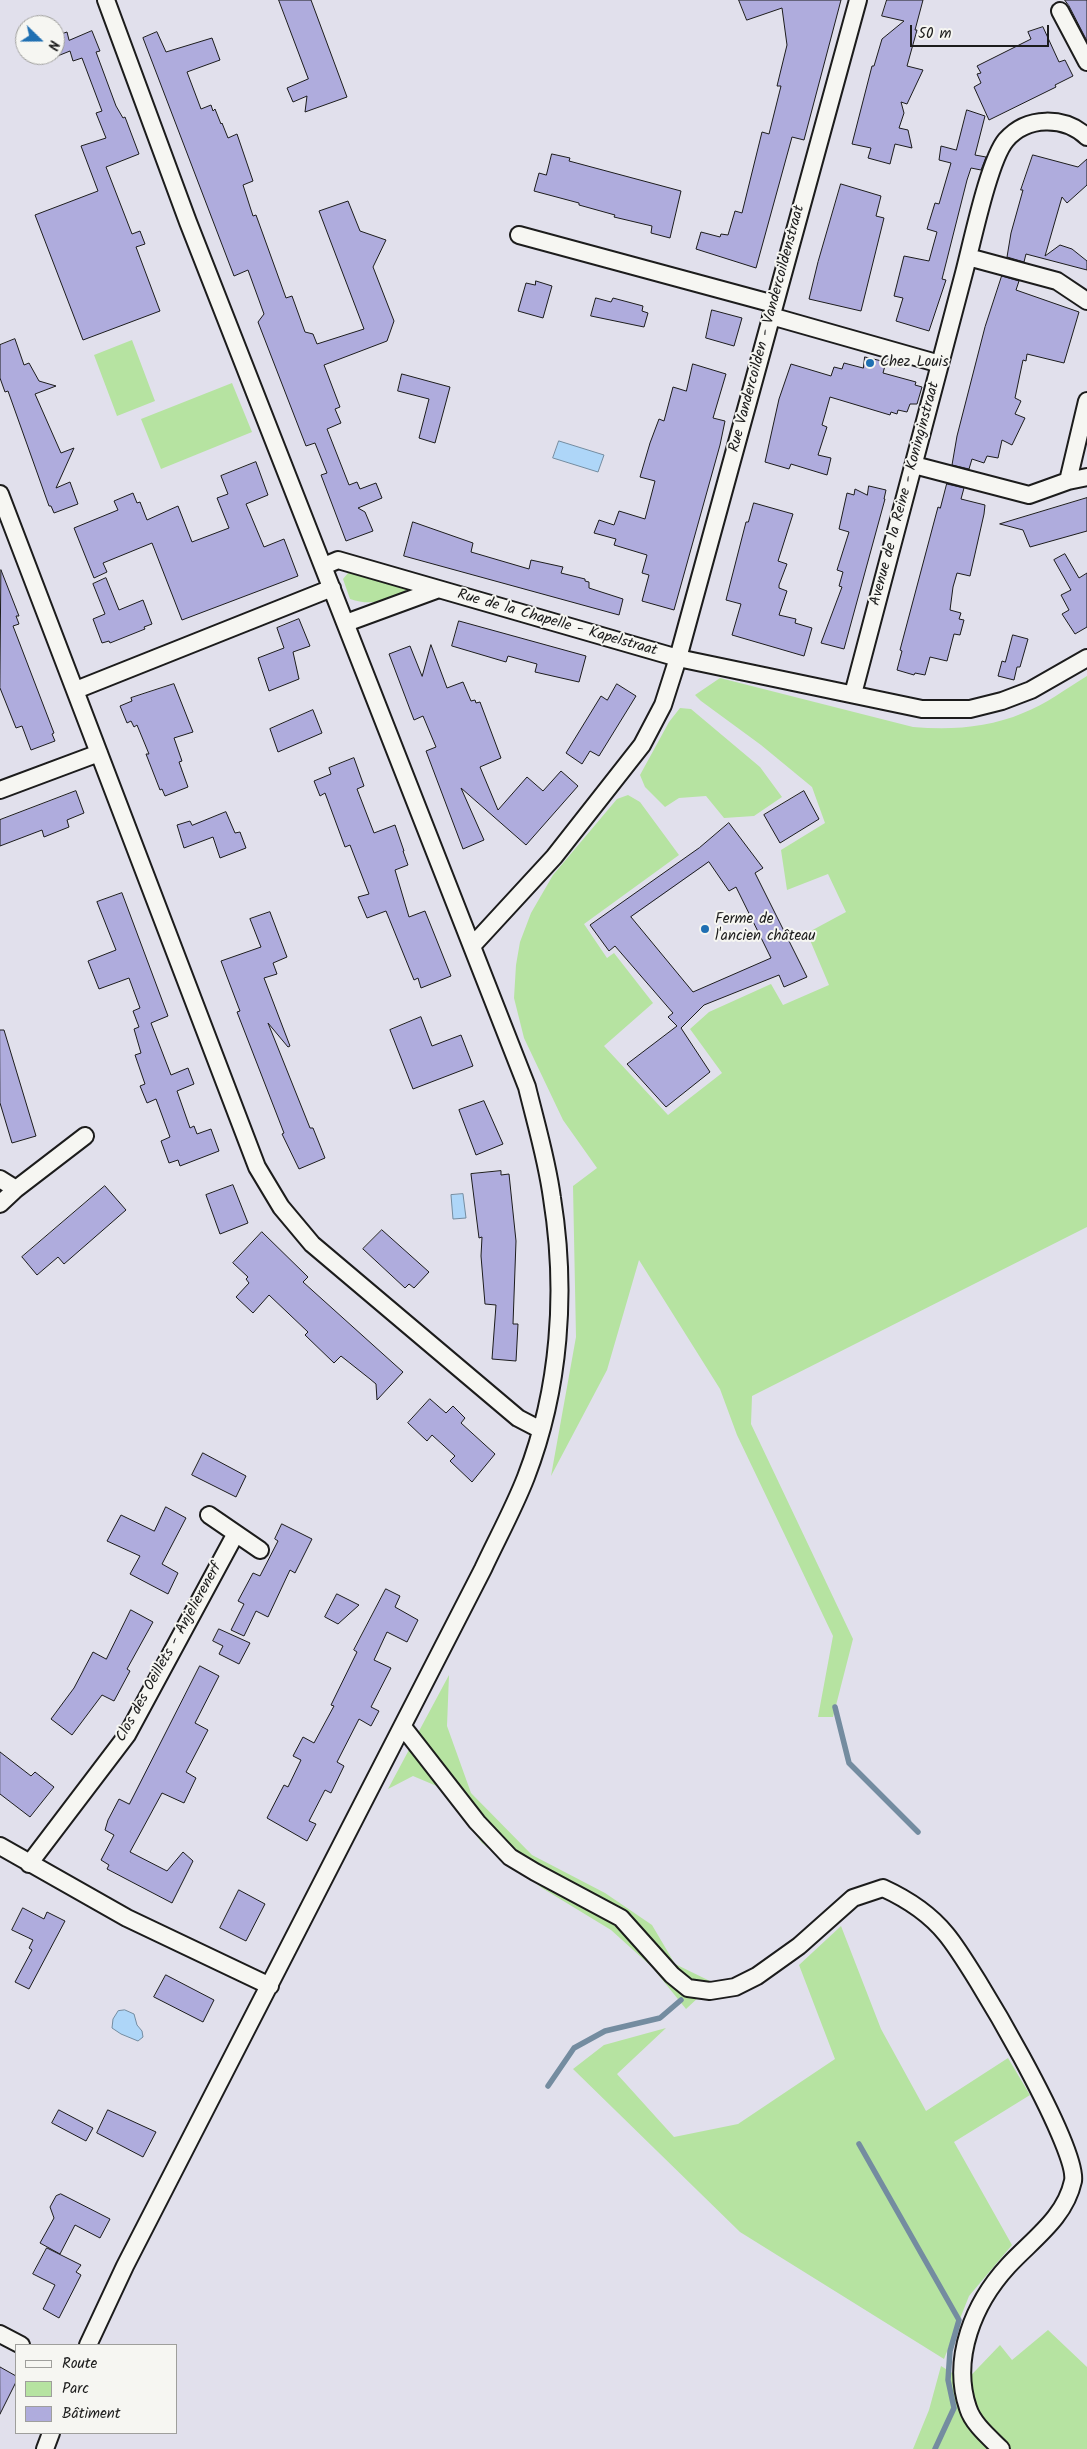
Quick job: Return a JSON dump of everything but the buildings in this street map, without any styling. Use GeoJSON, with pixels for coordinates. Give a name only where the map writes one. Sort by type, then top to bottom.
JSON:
{"type":"FeatureCollection","features":[{"type":"Feature","properties":{"kind":"street"},"geometry":{"type":"LineString","coordinates":[[88,2344],[125,2266],[483,1569],[518,1494],[541,1430],[556,1352],[559,1319],[557,1242],[552,1198],[527,1087],[178,196],[106,0]]}},
{"type":"Feature","properties":{"kind":"street","name":"Rue Vandercoilden - Vandercoildenstraat"},"geometry":{"type":"LineString","coordinates":[[472,946],[554,857],[637,752],[663,705],[678,658],[858,0]]}},
{"type":"Feature","properties":{"kind":"street"},"geometry":{"type":"LineString","coordinates":[[1060,11],[1087,62]]}},
{"type":"Feature","properties":{"kind":"street","name":"Avenue de la Reine - Koninginstraat"},"geometry":{"type":"LineString","coordinates":[[853,694],[968,257],[1000,149],[1015,130],[1042,120],[1064,124],[1086,132]]}},
{"type":"Feature","properties":{"kind":"street"},"geometry":{"type":"LineString","coordinates":[[519,235],[772,310],[940,364]]}},
{"type":"Feature","properties":{"kind":"street"},"geometry":{"type":"LineString","coordinates":[[968,257],[1057,281],[1087,301]]}},
{"type":"Feature","properties":{"kind":"street"},"geometry":{"type":"LineString","coordinates":[[1068,481],[1087,402]]}},
{"type":"Feature","properties":{"kind":"street"},"geometry":{"type":"LineString","coordinates":[[914,465],[1029,494],[1068,481],[1087,477]]}},
{"type":"Feature","properties":{"kind":"street"},"geometry":{"type":"LineString","coordinates":[[0,494],[256,1167],[280,1207],[312,1244],[518,1418],[541,1430]]}},
{"type":"Feature","properties":{"kind":"street","name":"Rue de la Chapelle - Kapelstraat"},"geometry":{"type":"LineString","coordinates":[[324,566],[338,560],[436,590],[678,658],[922,709],[970,709],[1002,701],[1031,690],[1087,658]]}},
{"type":"Feature","properties":{"kind":"street"},"geometry":{"type":"LineString","coordinates":[[76,690],[332,588]]}},
{"type":"Feature","properties":{"kind":"street","name":"Rue de la Chapelle - Kapelstraat"},"geometry":{"type":"LineString","coordinates":[[346,623],[436,590]]}},
{"type":"Feature","properties":{"kind":"street"},"geometry":{"type":"LineString","coordinates":[[0,790],[99,752]]}},
{"type":"Feature","properties":{"kind":"street"},"geometry":{"type":"LineString","coordinates":[[0,1204],[16,1189],[85,1136]]}},
{"type":"Feature","properties":{"kind":"street"},"geometry":{"type":"LineString","coordinates":[[0,1179],[16,1189]]}},
{"type":"Feature","properties":{"kind":"street"},"geometry":{"type":"LineString","coordinates":[[209,1515],[260,1550]]}},
{"type":"Feature","properties":{"kind":"street","name":"Clos des Oeillets - Anjelierenerf"},"geometry":{"type":"LineString","coordinates":[[29,1864],[127,1735],[236,1535]]}},
{"type":"Feature","properties":{"kind":"street"},"geometry":{"type":"LineString","coordinates":[[403,1727],[477,1822],[510,1857],[621,1918],[672,1975],[688,1988],[710,1991],[736,1987],[757,1976],[798,1946],[853,1898],[883,1888],[909,1900],[946,1933],[975,1973],[1042,2095],[1068,2154],[1073,2178],[1066,2204],[1044,2230],[1007,2267],[985,2296],[969,2328],[963,2359],[963,2388],[968,2410],[982,2430],[1001,2449]]}},
{"type":"Feature","properties":{"kind":"street"},"geometry":{"type":"LineString","coordinates":[[0,1846],[126,1918],[270,1986]]}},
{"type":"Feature","properties":{"kind":"street"},"geometry":{"type":"LineString","coordinates":[[0,2334],[19,2344]]}},
{"type":"Feature","properties":{"kind":"street"},"geometry":{"type":"LineString","coordinates":[[45,2449],[51,2434]]}},
{"type":"Feature","properties":{"kind":"green space"},"geometry":{"type":"Polygon","coordinates":[[[132,340],[155,401],[117,416],[94,355],[132,340]]]}},
{"type":"Feature","properties":{"kind":"green space"},"geometry":{"type":"Polygon","coordinates":[[[232,383],[252,432],[161,469],[141,419],[232,383]]]}},
{"type":"Feature","properties":{"kind":"green space"},"geometry":{"type":"Polygon","coordinates":[[[356,571],[407,588],[404,594],[384,601],[364,602],[350,599],[343,579],[348,573],[356,571]]]}},
{"type":"Feature","properties":{"kind":"green space"},"geometry":{"type":"Polygon","coordinates":[[[1087,676],[1087,1227],[752,1396],[751,1424],[853,1639],[833,1717],[818,1717],[833,1636],[737,1435],[720,1389],[639,1260],[607,1370],[551,1476],[576,1337],[573,1186],[597,1168],[563,1120],[524,1038],[514,998],[516,965],[520,942],[531,913],[553,875],[617,799],[628,795],[640,802],[679,855],[584,924],[607,958],[614,953],[653,1003],[604,1046],[668,1115],[722,1073],[690,1029],[709,1012],[771,984],[783,1005],[829,985],[807,933],[846,912],[828,874],[787,890],[781,850],[825,823],[812,787],[695,695],[720,678],[913,727],[955,728],[996,722],[1031,710],[1087,676]]]}},
{"type":"Feature","properties":{"kind":"green space"},"geometry":{"type":"Polygon","coordinates":[[[680,708],[691,709],[760,767],[782,797],[754,816],[724,818],[706,796],[679,798],[665,807],[645,787],[640,775],[669,722],[680,708]]]}},
{"type":"Feature","properties":{"kind":"green space"},"geometry":{"type":"Polygon","coordinates":[[[449,1675],[447,1726],[471,1793],[532,1855],[605,1893],[652,1925],[675,1964],[714,1983],[686,2009],[652,1967],[611,1930],[542,1888],[482,1843],[439,1787],[413,1776],[388,1789],[449,1675]]]}},
{"type":"Feature","properties":{"kind":"green space"},"geometry":{"type":"Polygon","coordinates":[[[841,1926],[881,2029],[926,2111],[1008,2058],[1030,2095],[954,2142],[1012,2245],[969,2296],[944,2359],[740,2232],[573,2069],[604,2045],[666,2028],[617,2074],[674,2137],[738,2124],[835,2059],[799,1965],[841,1926]]]}},
{"type":"Feature","properties":{"kind":"green space"},"geometry":{"type":"Polygon","coordinates":[[[1048,2330],[1087,2367],[1087,2449],[913,2449],[929,2410],[941,2366],[954,2374],[956,2391],[1000,2345],[1012,2360],[1048,2330]]]}},
{"type":"Feature","properties":{"kind":"water"},"geometry":{"type":"Polygon","coordinates":[[[559,441],[604,455],[598,472],[553,458],[559,441]]]}},
{"type":"Feature","properties":{"kind":"water"},"geometry":{"type":"Polygon","coordinates":[[[463,1194],[466,1218],[453,1219],[451,1195],[463,1194]]]}},
{"type":"Feature","properties":{"kind":"water"},"geometry":{"type":"Polygon","coordinates":[[[125,2010],[134,2014],[137,2025],[142,2031],[143,2037],[138,2041],[112,2028],[113,2019],[118,2011],[125,2010]]]}},
{"type":"Feature","properties":{"kind":"waterway"},"geometry":{"type":"LineString","coordinates":[[835,1707],[849,1763],[918,1832]]}},
{"type":"Feature","properties":{"kind":"waterway"},"geometry":{"type":"LineString","coordinates":[[548,2086],[574,2048],[605,2031],[660,2018],[681,2000]]}},
{"type":"Feature","properties":{"kind":"waterway"},"geometry":{"type":"LineString","coordinates":[[859,2144],[959,2320],[950,2351],[948,2380],[954,2408],[935,2449]]}},
{"type":"Feature","properties":{"kind":"place","name":"Chez Louis"},"geometry":{"type":"Point","coordinates":[870,363]}},
{"type":"Feature","properties":{"kind":"place","name":"Ferme de l'ancien château"},"geometry":{"type":"Point","coordinates":[705,929]}}]}
